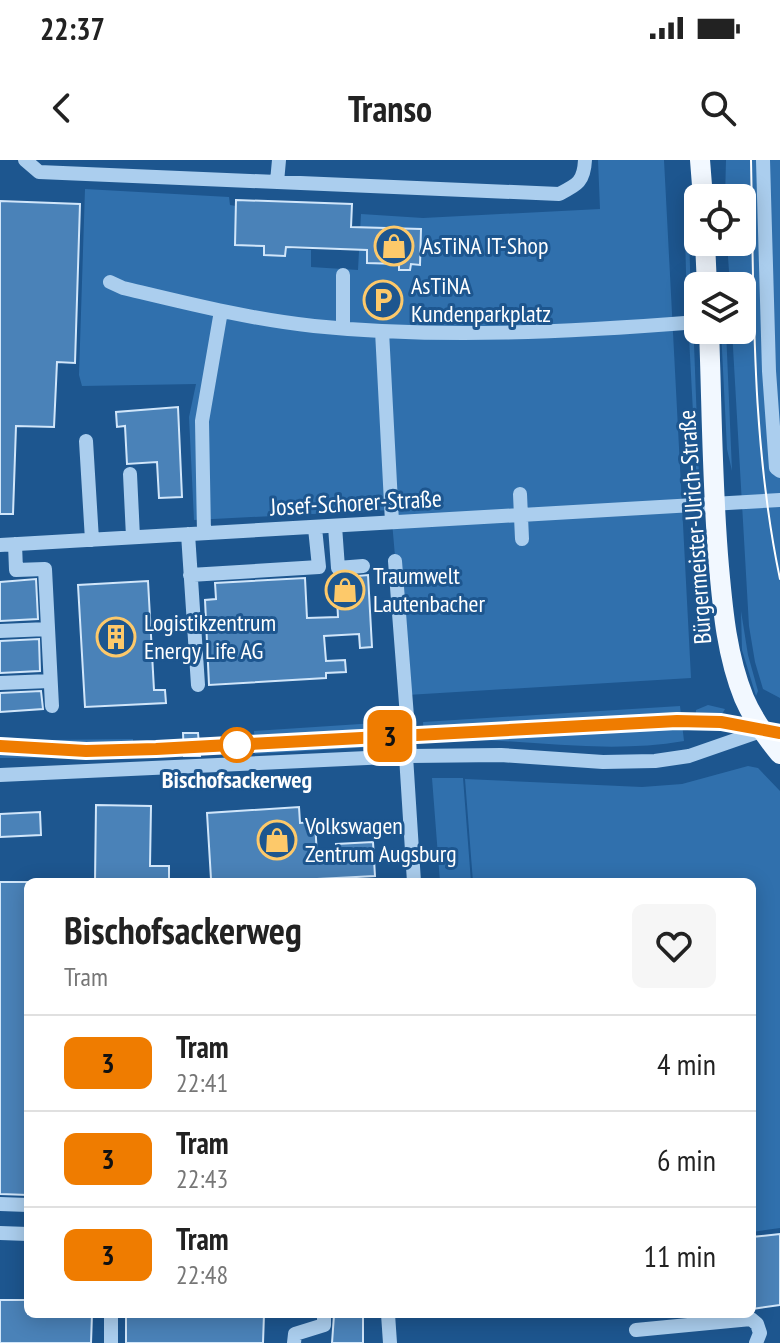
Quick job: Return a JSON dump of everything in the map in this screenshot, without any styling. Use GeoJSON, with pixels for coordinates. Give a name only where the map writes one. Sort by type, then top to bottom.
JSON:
{"type":"FeatureCollection","features":[{"type":"Feature","properties":{"kind":"main road"},"geometry":{"type":"LineString","coordinates":[[700,160],[702,184]]}},
{"type":"Feature","properties":{"kind":"main road","name":"Bürgermeister-Ulrich-Straße"},"geometry":{"type":"LineString","coordinates":[[709,344],[715,504],[728,646],[745,700],[761,731],[780,754]]}},
{"type":"Feature","properties":{"kind":"street"},"geometry":{"type":"LineString","coordinates":[[25,160],[39,172],[559,194],[578,185],[585,170],[585,160]]}},
{"type":"Feature","properties":{"kind":"street"},"geometry":{"type":"LineString","coordinates":[[277,182],[279,160]]}},
{"type":"Feature","properties":{"kind":"street"},"geometry":{"type":"LineString","coordinates":[[763,160],[769,371],[776,468],[780,471]]}},
{"type":"Feature","properties":{"kind":"street"},"geometry":{"type":"LineString","coordinates":[[343,275],[343,328]]}},
{"type":"Feature","properties":{"kind":"street"},"geometry":{"type":"LineString","coordinates":[[110,282],[123,288],[251,318],[382,331],[511,332],[684,323]]}},
{"type":"Feature","properties":{"kind":"street"},"geometry":{"type":"LineString","coordinates":[[204,533],[202,421],[221,311]]}},
{"type":"Feature","properties":{"kind":"street"},"geometry":{"type":"LineString","coordinates":[[382,331],[392,522]]}},
{"type":"Feature","properties":{"kind":"street"},"geometry":{"type":"LineString","coordinates":[[86,441],[92,540]]}},
{"type":"Feature","properties":{"kind":"street"},"geometry":{"type":"LineString","coordinates":[[130,474],[133,537]]}},
{"type":"Feature","properties":{"kind":"street"},"geometry":{"type":"LineString","coordinates":[[520,494],[522,539]]}},
{"type":"Feature","properties":{"kind":"street","name":"Josef-Schorer-Straße"},"geometry":{"type":"LineString","coordinates":[[7,545],[780,500]]}},
{"type":"Feature","properties":{"kind":"street"},"geometry":{"type":"LineString","coordinates":[[335,526],[338,568],[363,566]]}},
{"type":"Feature","properties":{"kind":"street"},"geometry":{"type":"LineString","coordinates":[[190,575],[319,567],[315,528]]}},
{"type":"Feature","properties":{"kind":"street"},"geometry":{"type":"LineString","coordinates":[[188,534],[198,685]]}},
{"type":"Feature","properties":{"kind":"street"},"geometry":{"type":"LineString","coordinates":[[7,545],[16,570],[45,569],[52,706]]}},
{"type":"Feature","properties":{"kind":"street"},"geometry":{"type":"LineString","coordinates":[[395,561],[414,878]]}},
{"type":"Feature","properties":{"kind":"street"},"geometry":{"type":"LineString","coordinates":[[0,631],[48,629]]}},
{"type":"Feature","properties":{"kind":"street"},"geometry":{"type":"LineString","coordinates":[[0,683],[50,681]]}},
{"type":"Feature","properties":{"kind":"street"},"geometry":{"type":"LineString","coordinates":[[0,775],[408,756],[501,755],[603,762],[655,761],[689,756],[761,731]]}},
{"type":"Feature","properties":{"kind":"street"},"geometry":{"type":"LineString","coordinates":[[0,1204],[24,1205]]}},
{"type":"Feature","properties":{"kind":"street"},"geometry":{"type":"LineString","coordinates":[[0,1233],[24,1234]]}},
{"type":"Feature","properties":{"kind":"street"},"geometry":{"type":"LineString","coordinates":[[111,1318],[111,1343]]}},
{"type":"Feature","properties":{"kind":"street"},"geometry":{"type":"LineString","coordinates":[[294,1343],[295,1334],[324,1325],[324,1318]]}},
{"type":"Feature","properties":{"kind":"street"},"geometry":{"type":"LineString","coordinates":[[388,1318],[390,1343]]}},
{"type":"Feature","properties":{"kind":"street"},"geometry":{"type":"LineString","coordinates":[[636,1330],[751,1319],[760,1333],[756,1343]]}},
{"type":"Feature","properties":{"kind":"shaded area"},"geometry":{"type":"Polygon","coordinates":[[[598,160],[664,160],[691,678],[407,695],[391,510],[194,520],[189,417],[196,384],[82,386],[79,375],[85,189],[229,197],[230,205],[236,206],[235,245],[311,250],[311,267],[358,270],[361,214],[423,218],[600,209],[598,160]]]}},
{"type":"Feature","properties":{"kind":"shaded area"},"geometry":{"type":"Polygon","coordinates":[[[726,160],[780,160],[780,698],[763,689],[749,626],[733,344],[756,344],[756,272],[729,272],[728,256],[756,256],[756,184],[725,184],[726,160]]]}},
{"type":"Feature","properties":{"kind":"shaded area"},"geometry":{"type":"Polygon","coordinates":[[[686,256],[690,256],[690,272],[686,272],[686,256]]]}},
{"type":"Feature","properties":{"kind":"shaded area"},"geometry":{"type":"Polygon","coordinates":[[[689,344],[694,344],[699,477],[696,469],[689,344]]]}},
{"type":"Feature","properties":{"kind":"shaded area"},"geometry":{"type":"Polygon","coordinates":[[[722,344],[727,344],[732,471],[727,449],[722,344]]]}},
{"type":"Feature","properties":{"kind":"shaded area"},"geometry":{"type":"Polygon","coordinates":[[[741,611],[758,691],[756,696],[742,650],[741,611]]]}},
{"type":"Feature","properties":{"kind":"shaded area"},"geometry":{"type":"Polygon","coordinates":[[[708,705],[725,709],[714,728],[704,723],[695,724],[696,710],[708,705]]]}},
{"type":"Feature","properties":{"kind":"shaded area"},"geometry":{"type":"Polygon","coordinates":[[[680,706],[684,741],[619,747],[424,739],[423,722],[680,706]]]}},
{"type":"Feature","properties":{"kind":"shaded area"},"geometry":{"type":"Polygon","coordinates":[[[391,722],[398,725],[397,741],[389,746],[255,754],[254,731],[391,722]]]}},
{"type":"Feature","properties":{"kind":"shaded area"},"geometry":{"type":"Polygon","coordinates":[[[0,737],[133,739],[134,757],[0,758],[0,737]]]}},
{"type":"Feature","properties":{"kind":"shaded area"},"geometry":{"type":"Polygon","coordinates":[[[748,766],[758,768],[780,791],[780,1228],[756,1231],[756,878],[473,878],[465,779],[642,787],[682,784],[748,766]]]}},
{"type":"Feature","properties":{"kind":"shaded area"},"geometry":{"type":"Polygon","coordinates":[[[432,778],[463,778],[471,878],[440,878],[432,778]]]}},
{"type":"Feature","properties":{"kind":"building"},"geometry":{"type":"Polygon","coordinates":[[[236,200],[352,204],[351,227],[421,229],[420,265],[411,264],[410,270],[399,270],[399,264],[367,263],[367,250],[286,247],[285,256],[264,255],[264,246],[235,245],[236,200]]]}},
{"type":"Feature","properties":{"kind":"building"},"geometry":{"type":"Polygon","coordinates":[[[0,201],[80,204],[75,363],[57,362],[54,427],[16,426],[13,514],[0,514],[0,201]]]}},
{"type":"Feature","properties":{"kind":"building"},"geometry":{"type":"Polygon","coordinates":[[[178,407],[182,497],[159,498],[157,462],[127,464],[125,426],[117,427],[116,412],[178,407]]]}},
{"type":"Feature","properties":{"kind":"building"},"geometry":{"type":"Polygon","coordinates":[[[368,575],[372,647],[360,648],[359,634],[324,636],[326,661],[345,660],[346,672],[326,673],[326,678],[209,685],[205,600],[216,599],[215,583],[305,578],[307,618],[338,617],[336,578],[368,575]]]}},
{"type":"Feature","properties":{"kind":"building"},"geometry":{"type":"Polygon","coordinates":[[[36,579],[38,619],[0,621],[0,582],[36,579]]]}},
{"type":"Feature","properties":{"kind":"building","name":"Logistikzentrum Energy Life AG"},"geometry":{"type":"Polygon","coordinates":[[[148,581],[154,690],[165,690],[166,703],[85,707],[78,585],[148,581]]]}},
{"type":"Feature","properties":{"kind":"building"},"geometry":{"type":"Polygon","coordinates":[[[39,639],[40,671],[0,673],[0,641],[39,639]]]}},
{"type":"Feature","properties":{"kind":"building"},"geometry":{"type":"Polygon","coordinates":[[[41,691],[43,709],[0,712],[0,693],[41,691]]]}},
{"type":"Feature","properties":{"kind":"building"},"geometry":{"type":"Polygon","coordinates":[[[183,733],[198,733],[200,756],[184,756],[183,733]]]}},
{"type":"Feature","properties":{"kind":"building"},"geometry":{"type":"Polygon","coordinates":[[[96,805],[151,806],[150,866],[169,866],[169,878],[95,878],[96,805]]]}},
{"type":"Feature","properties":{"kind":"building","name":"Volkswagen Zentrum Augsburg"},"geometry":{"type":"Polygon","coordinates":[[[299,807],[300,823],[315,822],[317,855],[337,854],[336,844],[373,842],[375,876],[211,878],[207,813],[299,807]]]}},
{"type":"Feature","properties":{"kind":"building"},"geometry":{"type":"Polygon","coordinates":[[[40,812],[41,835],[0,837],[0,814],[40,812]]]}},
{"type":"Feature","properties":{"kind":"building"},"geometry":{"type":"Polygon","coordinates":[[[0,882],[24,882],[24,1195],[0,1194],[0,882]]]}},
{"type":"Feature","properties":{"kind":"building"},"geometry":{"type":"Polygon","coordinates":[[[780,1234],[780,1305],[756,1308],[756,1237],[780,1234]]]}},
{"type":"Feature","properties":{"kind":"building"},"geometry":{"type":"Polygon","coordinates":[[[0,1300],[24,1300],[24,1318],[92,1318],[91,1343],[0,1343],[0,1300]]]}},
{"type":"Feature","properties":{"kind":"building"},"geometry":{"type":"Polygon","coordinates":[[[126,1318],[264,1318],[263,1343],[126,1343],[126,1318]]]}},
{"type":"Feature","properties":{"kind":"building"},"geometry":{"type":"Polygon","coordinates":[[[334,1318],[363,1318],[363,1343],[332,1343],[334,1318]]]}},
{"type":"Feature","properties":{"kind":"tram line"},"geometry":{"type":"LineString","coordinates":[[751,160],[759,423],[780,579]]}},
{"type":"Feature","properties":{"kind":"tram line","name":"3"},"geometry":{"type":"LineString","coordinates":[[0,746],[86,751],[156,749],[677,721],[721,722],[780,733]]}},
{"type":"Feature","properties":{"kind":"tram line"},"geometry":{"type":"LineString","coordinates":[[0,746],[70,751],[133,750],[691,721],[739,725],[780,733]]}},
{"type":"Feature","properties":{"kind":"place","name":"AsTiNA IT-Shop"},"geometry":{"type":"Point","coordinates":[394,246]}},
{"type":"Feature","properties":{"kind":"place","name":"AsTiNA Kundenparkplatz"},"geometry":{"type":"Point","coordinates":[383,300]}},
{"type":"Feature","properties":{"kind":"place","name":"Traumwelt Lautenbacher"},"geometry":{"type":"Point","coordinates":[345,590]}},
{"type":"Feature","properties":{"kind":"place","name":"Logistikzentrum Energy Life AG"},"geometry":{"type":"Point","coordinates":[116,637]}},
{"type":"Feature","properties":{"kind":"place","name":"Bischofsackerweg"},"geometry":{"type":"Point","coordinates":[237,745]}},
{"type":"Feature","properties":{"kind":"place","name":"Volkswagen Zentrum Augsburg"},"geometry":{"type":"Point","coordinates":[277,840]}}]}
